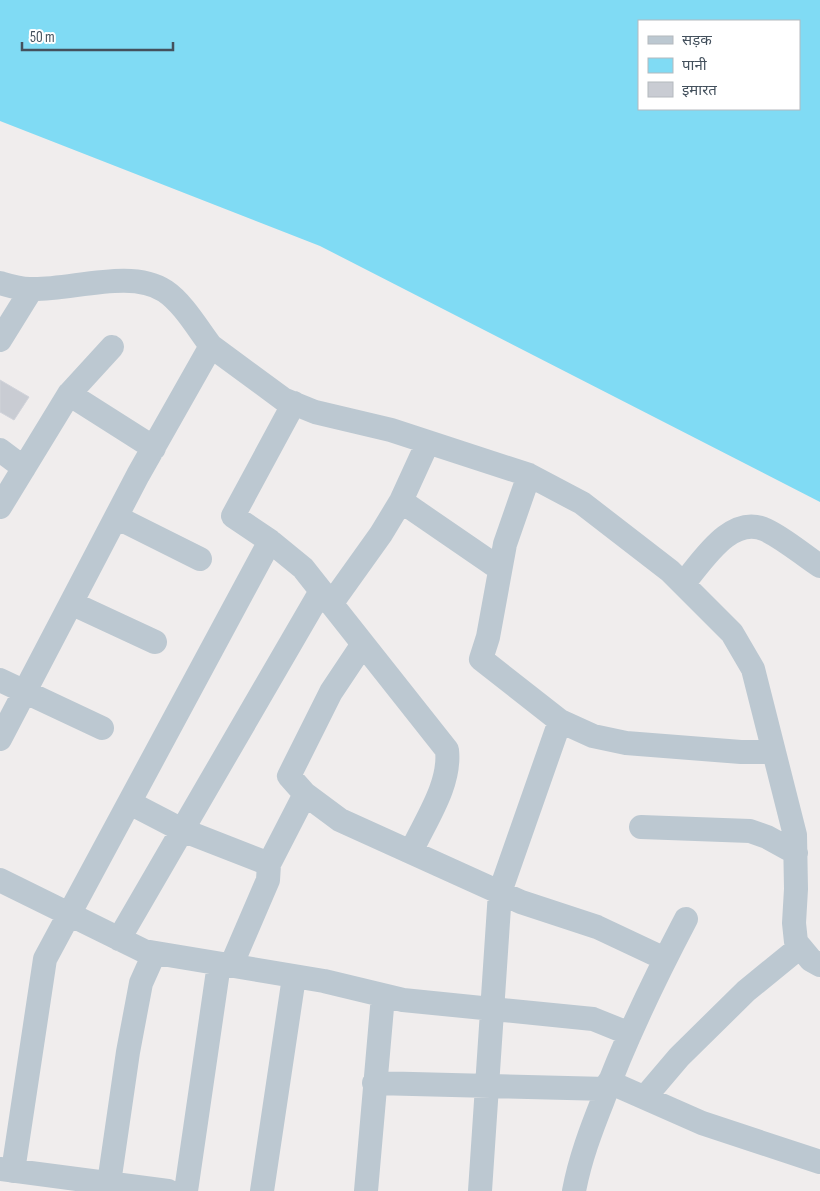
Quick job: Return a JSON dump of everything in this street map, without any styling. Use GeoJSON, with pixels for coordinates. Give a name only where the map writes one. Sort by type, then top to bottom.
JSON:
{"type":"FeatureCollection","features":[{"type":"Feature","properties":{"kind":"street"},"geometry":{"type":"LineString","coordinates":[[0,283],[31,290],[114,282],[142,282],[155,285],[167,292],[212,346],[283,399],[315,412],[391,430],[529,475],[582,503],[670,571],[732,633],[753,669],[795,835],[796,889],[794,923],[796,942],[811,960],[820,965]]}},
{"type":"Feature","properties":{"kind":"street"},"geometry":{"type":"LineString","coordinates":[[0,340],[31,290]]}},
{"type":"Feature","properties":{"kind":"street"},"geometry":{"type":"LineString","coordinates":[[0,740],[116,517],[212,346]]}},
{"type":"Feature","properties":{"kind":"street"},"geometry":{"type":"LineString","coordinates":[[0,506],[69,394],[112,347]]}},
{"type":"Feature","properties":{"kind":"street"},"geometry":{"type":"LineString","coordinates":[[69,394],[154,448]]}},
{"type":"Feature","properties":{"kind":"street"},"geometry":{"type":"LineString","coordinates":[[294,404],[233,516],[270,540],[303,568],[446,750],[448,764],[446,778],[411,852]]}},
{"type":"Feature","properties":{"kind":"street"},"geometry":{"type":"LineString","coordinates":[[119,939],[182,830],[326,597],[381,534],[400,501],[428,442]]}},
{"type":"Feature","properties":{"kind":"street"},"geometry":{"type":"LineString","coordinates":[[0,450],[24,468]]}},
{"type":"Feature","properties":{"kind":"street"},"geometry":{"type":"LineString","coordinates":[[529,475],[505,544],[488,637],[481,659],[560,721],[593,736],[626,742],[740,752],[774,752]]}},
{"type":"Feature","properties":{"kind":"street"},"geometry":{"type":"LineString","coordinates":[[400,501],[500,569]]}},
{"type":"Feature","properties":{"kind":"street"},"geometry":{"type":"LineString","coordinates":[[116,517],[200,559]]}},
{"type":"Feature","properties":{"kind":"street"},"geometry":{"type":"LineString","coordinates":[[683,584],[724,538],[739,528],[764,529],[820,566]]}},
{"type":"Feature","properties":{"kind":"street"},"geometry":{"type":"LineString","coordinates":[[168,1191],[19,1176],[40,981],[44,959],[67,913],[130,803],[270,540]]}},
{"type":"Feature","properties":{"kind":"street"},"geometry":{"type":"LineString","coordinates":[[71,603],[155,642]]}},
{"type":"Feature","properties":{"kind":"street"},"geometry":{"type":"LineString","coordinates":[[363,644],[331,692],[289,776],[305,794],[340,820],[521,902],[597,927],[665,959]]}},
{"type":"Feature","properties":{"kind":"street"},"geometry":{"type":"LineString","coordinates":[[0,680],[102,728]]}},
{"type":"Feature","properties":{"kind":"street"},"geometry":{"type":"LineString","coordinates":[[480,1191],[500,892],[560,721]]}},
{"type":"Feature","properties":{"kind":"street"},"geometry":{"type":"LineString","coordinates":[[186,1191],[225,965],[268,880],[269,864],[305,794]]}},
{"type":"Feature","properties":{"kind":"street"},"geometry":{"type":"LineString","coordinates":[[130,803],[182,830],[269,864]]}},
{"type":"Feature","properties":{"kind":"street"},"geometry":{"type":"LineString","coordinates":[[641,827],[750,831],[768,837],[796,854]]}},
{"type":"Feature","properties":{"kind":"street"},"geometry":{"type":"LineString","coordinates":[[0,880],[144,952],[294,976],[403,1000],[593,1019],[630,1034]]}},
{"type":"Feature","properties":{"kind":"street"},"geometry":{"type":"LineString","coordinates":[[574,1191],[586,1143],[608,1086],[665,959],[686,919]]}},
{"type":"Feature","properties":{"kind":"street"},"geometry":{"type":"LineString","coordinates":[[644,1097],[679,1057],[746,991],[800,947]]}},
{"type":"Feature","properties":{"kind":"street"},"geometry":{"type":"LineString","coordinates":[[122,1187],[141,983],[154,954]]}},
{"type":"Feature","properties":{"kind":"street"},"geometry":{"type":"LineString","coordinates":[[262,1191],[294,976]]}},
{"type":"Feature","properties":{"kind":"street"},"geometry":{"type":"LineString","coordinates":[[366,1191],[383,996]]}},
{"type":"Feature","properties":{"kind":"street"},"geometry":{"type":"LineString","coordinates":[[374,1083],[486,1087],[608,1086],[644,1097],[702,1123],[820,1162]]}},
{"type":"Feature","properties":{"kind":"water"},"geometry":{"type":"Polygon","coordinates":[[[0,0],[820,0],[820,502],[320,246],[0,121],[0,0]]]}},
{"type":"Feature","properties":{"kind":"building"},"geometry":{"type":"Polygon","coordinates":[[[0,380],[29,397],[14,420],[0,412],[0,380]]]}}]}
